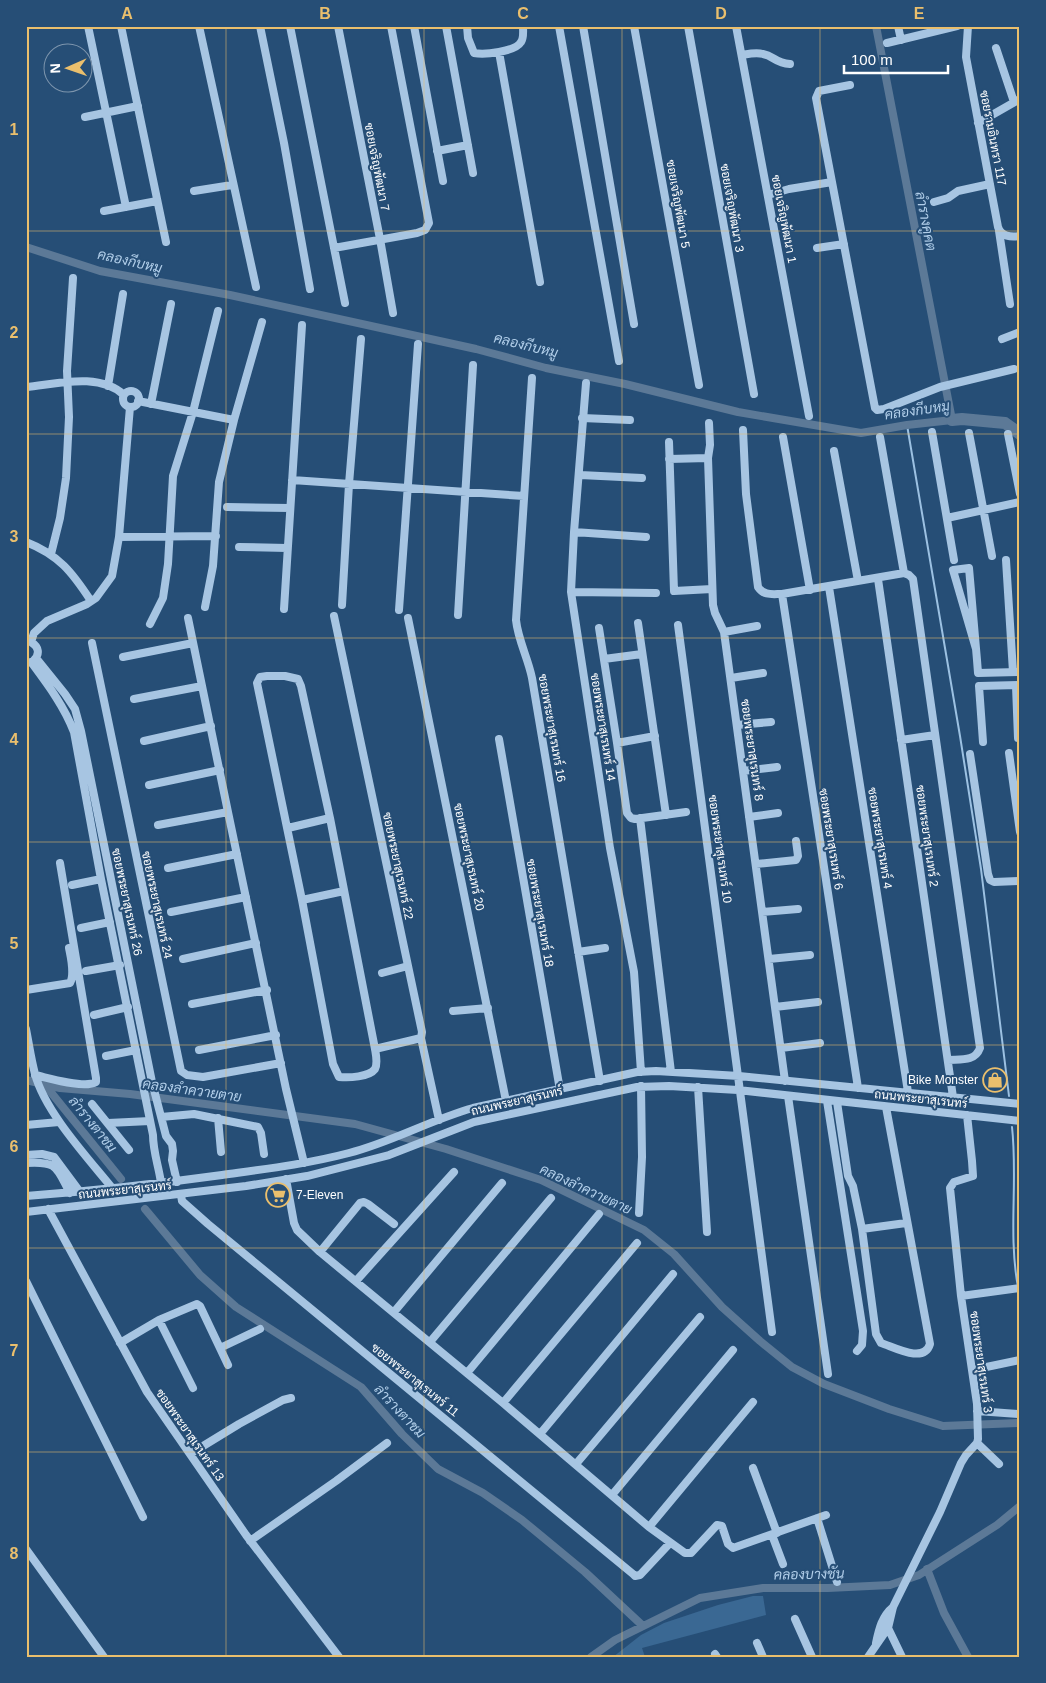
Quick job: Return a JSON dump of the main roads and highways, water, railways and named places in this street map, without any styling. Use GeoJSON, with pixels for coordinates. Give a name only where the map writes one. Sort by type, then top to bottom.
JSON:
{"type":"FeatureCollection","features":[{"type":"Feature","properties":{"kind":"waterway","name":"คลองกีบหมู"},"geometry":{"type":"LineString","coordinates":[[26,247],[100,271],[230,295],[476,349],[546,368],[625,384],[738,412],[861,433],[952,420],[876,26]]}},
{"type":"Feature","properties":{"kind":"waterway","name":"คลองกีบหมู"},"geometry":{"type":"LineString","coordinates":[[952,420],[962,419],[1005,423],[1020,434]]}},
{"type":"Feature","properties":{"kind":"waterway"},"geometry":{"type":"LineString","coordinates":[[907,425],[981,869],[1009,1096]]}},
{"type":"Feature","properties":{"kind":"waterway","name":"คลองลำควายตาย"},"geometry":{"type":"LineString","coordinates":[[26,1080],[60,1088],[130,1094],[355,1124],[446,1149],[541,1180],[644,1230],[674,1254],[722,1307],[760,1341],[792,1367],[824,1384],[889,1409],[943,1426],[1020,1423]]}},
{"type":"Feature","properties":{"kind":"waterway","name":"ลำรางตาชม"},"geometry":{"type":"LineString","coordinates":[[45,1085],[121,1179]]}},
{"type":"Feature","properties":{"kind":"waterway"},"geometry":{"type":"LineString","coordinates":[[1012,1127],[1014,1147],[1013,1227],[1018,1287]]}},
{"type":"Feature","properties":{"kind":"waterway","name":"ลำรางตาชม"},"geometry":{"type":"LineString","coordinates":[[145,1209],[200,1275],[236,1307],[361,1387],[402,1434],[438,1469],[483,1493],[522,1520],[585,1572],[643,1626]]}},
{"type":"Feature","properties":{"kind":"waterway","name":"คลองบางชัน"},"geometry":{"type":"LineString","coordinates":[[591,1657],[615,1640],[700,1598],[763,1588],[828,1588],[890,1585],[919,1575],[997,1525],[1020,1506]]}},
{"type":"Feature","properties":{"kind":"waterway"},"geometry":{"type":"LineString","coordinates":[[927,1569],[944,1613],[968,1657]]}},
{"type":"Feature","properties":{"kind":"place","name":"Bike Monster"},"geometry":{"type":"Point","coordinates":[995,1080]}},
{"type":"Feature","properties":{"kind":"place","name":"7-Eleven"},"geometry":{"type":"Point","coordinates":[278,1195]}},
{"type":"Feature","properties":{"kind":"water label","name":"ลำรางคูคต"},"geometry":{"type":"Point","coordinates":[926,221]}}]}
